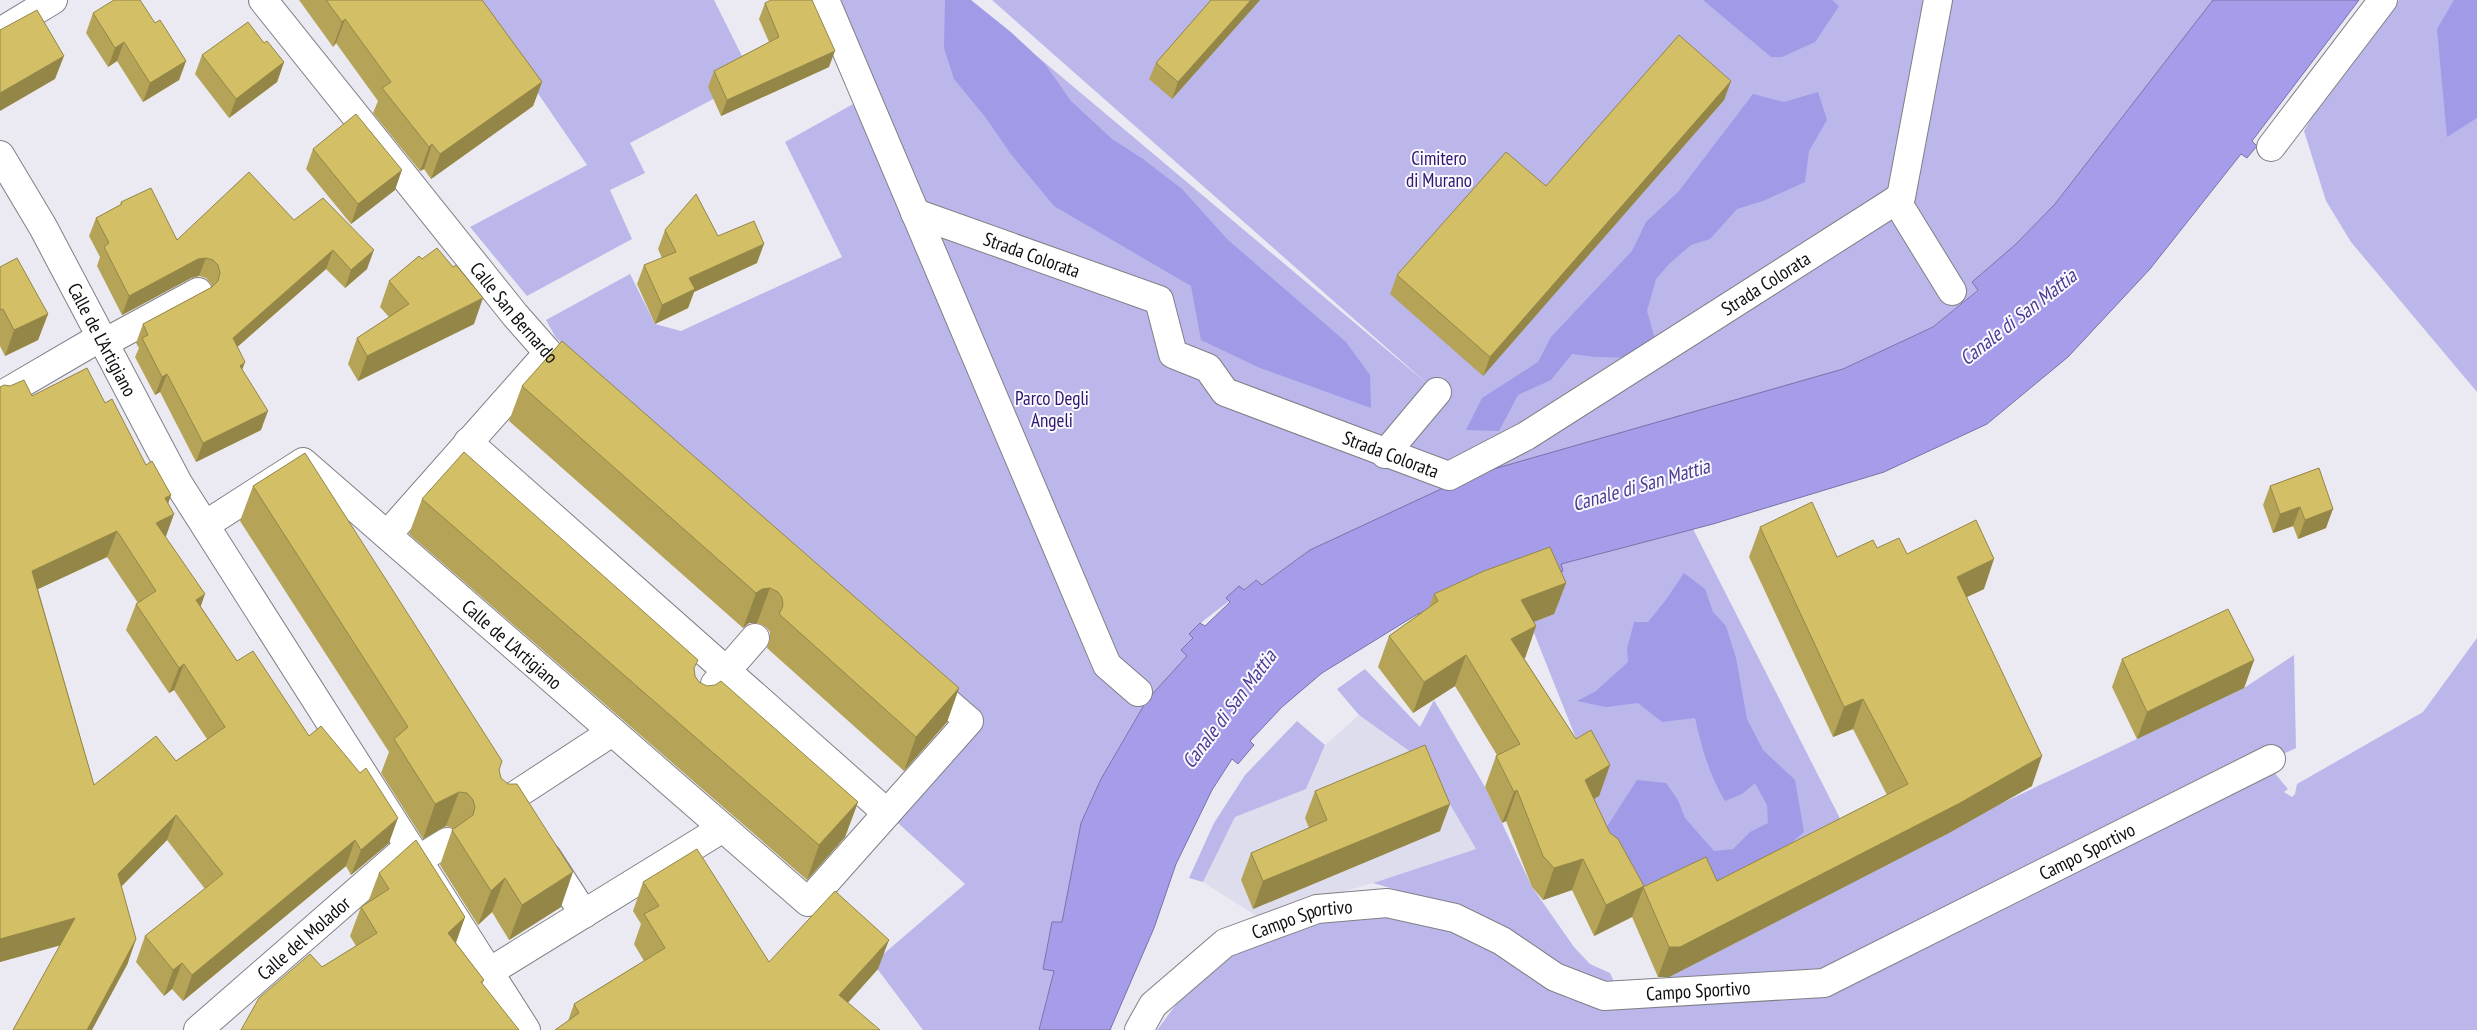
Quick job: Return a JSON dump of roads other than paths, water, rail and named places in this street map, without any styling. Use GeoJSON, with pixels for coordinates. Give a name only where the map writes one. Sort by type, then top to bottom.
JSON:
{"type":"FeatureCollection","features":[{"type":"Feature","properties":{"kind":"street"},"geometry":{"type":"LineString","coordinates":[[0,32],[53,0]]}},
{"type":"Feature","properties":{"kind":"street","name":"Calle San Bernardo"},"geometry":{"type":"LineString","coordinates":[[263,0],[548,353],[597,397]]}},
{"type":"Feature","properties":{"kind":"street"},"geometry":{"type":"LineString","coordinates":[[825,0],[1107,665],[1138,692]]}},
{"type":"Feature","properties":{"kind":"street"},"geometry":{"type":"LineString","coordinates":[[1938,0],[1907,171],[1901,197],[1896,200],[1952,291]]}},
{"type":"Feature","properties":{"kind":"street"},"geometry":{"type":"LineString","coordinates":[[2271,147],[2383,0]]}},
{"type":"Feature","properties":{"kind":"street","name":"Calle de L'Artigiano"},"geometry":{"type":"LineString","coordinates":[[0,155],[43,227],[178,483],[526,1030]]}},
{"type":"Feature","properties":{"kind":"street","name":"Strada Colorata"},"geometry":{"type":"LineString","coordinates":[[915,213],[1159,300],[1173,354],[1208,368],[1225,392],[1385,454],[1450,476],[1526,436],[1896,200]]}},
{"type":"Feature","properties":{"kind":"street"},"geometry":{"type":"LineString","coordinates":[[0,396],[103,340],[198,292]]}},
{"type":"Feature","properties":{"kind":"street"},"geometry":{"type":"LineString","coordinates":[[387,535],[548,353]]}},
{"type":"Feature","properties":{"kind":"street"},"geometry":{"type":"LineString","coordinates":[[1385,454],[1437,392]]}},
{"type":"Feature","properties":{"kind":"street"},"geometry":{"type":"LineString","coordinates":[[468,442],[887,813],[969,721],[902,663]]}},
{"type":"Feature","properties":{"kind":"street","name":"Calle de L'Artigiano"},"geometry":{"type":"LineString","coordinates":[[297,466],[303,462],[612,732],[650,759],[723,828],[808,902],[887,813]]}},
{"type":"Feature","properties":{"kind":"street"},"geometry":{"type":"LineString","coordinates":[[205,524],[297,466],[334,524]]}},
{"type":"Feature","properties":{"kind":"street"},"geometry":{"type":"LineString","coordinates":[[697,705],[755,638]]}},
{"type":"Feature","properties":{"kind":"street"},"geometry":{"type":"LineString","coordinates":[[516,813],[612,732]]}},
{"type":"Feature","properties":{"kind":"street","name":"Campo Sportivo"},"geometry":{"type":"LineString","coordinates":[[1139,1030],[1153,1004],[1225,943],[1316,909],[1387,903],[1456,918],[1502,941],[1554,977],[1604,996],[1824,983],[2271,759]]}},
{"type":"Feature","properties":{"kind":"street"},"geometry":{"type":"LineString","coordinates":[[494,774],[516,813],[584,914]]}},
{"type":"Feature","properties":{"kind":"street"},"geometry":{"type":"LineString","coordinates":[[489,972],[723,828]]}},
{"type":"Feature","properties":{"kind":"street","name":"Calle del Molador"},"geometry":{"type":"LineString","coordinates":[[198,1030],[414,853],[447,842]]}},
{"type":"Feature","properties":{"kind":"water","name":"Canale di San Mattia"},"geometry":{"type":"Polygon","coordinates":[[[2213,0],[2359,0],[2252,141],[2257,146],[2247,158],[2241,154],[2150,269],[2068,357],[1987,424],[1884,472],[1713,524],[1561,564],[1563,571],[1461,594],[1416,615],[1322,673],[1282,707],[1250,741],[1254,745],[1238,764],[1232,759],[1212,790],[1176,864],[1154,928],[1110,1030],[1039,1030],[1054,971],[1043,969],[1052,922],[1062,922],[1081,823],[1101,779],[1147,700],[1187,656],[1181,650],[1193,638],[1189,634],[1200,623],[1205,626],[1230,602],[1226,598],[1239,586],[1244,590],[1256,580],[1262,585],[1310,550],[1469,476],[1843,369],[1933,327],[1978,290],[1972,282],[2016,244],[2055,204],[2213,0]]]}},
{"type":"Feature","properties":{"kind":"park label","name":"Cimitero di Murano"},"geometry":{"type":"Point","coordinates":[1439,169]}},
{"type":"Feature","properties":{"kind":"park label","name":"Parco Degli Angeli"},"geometry":{"type":"Point","coordinates":[1052,409]}}]}
